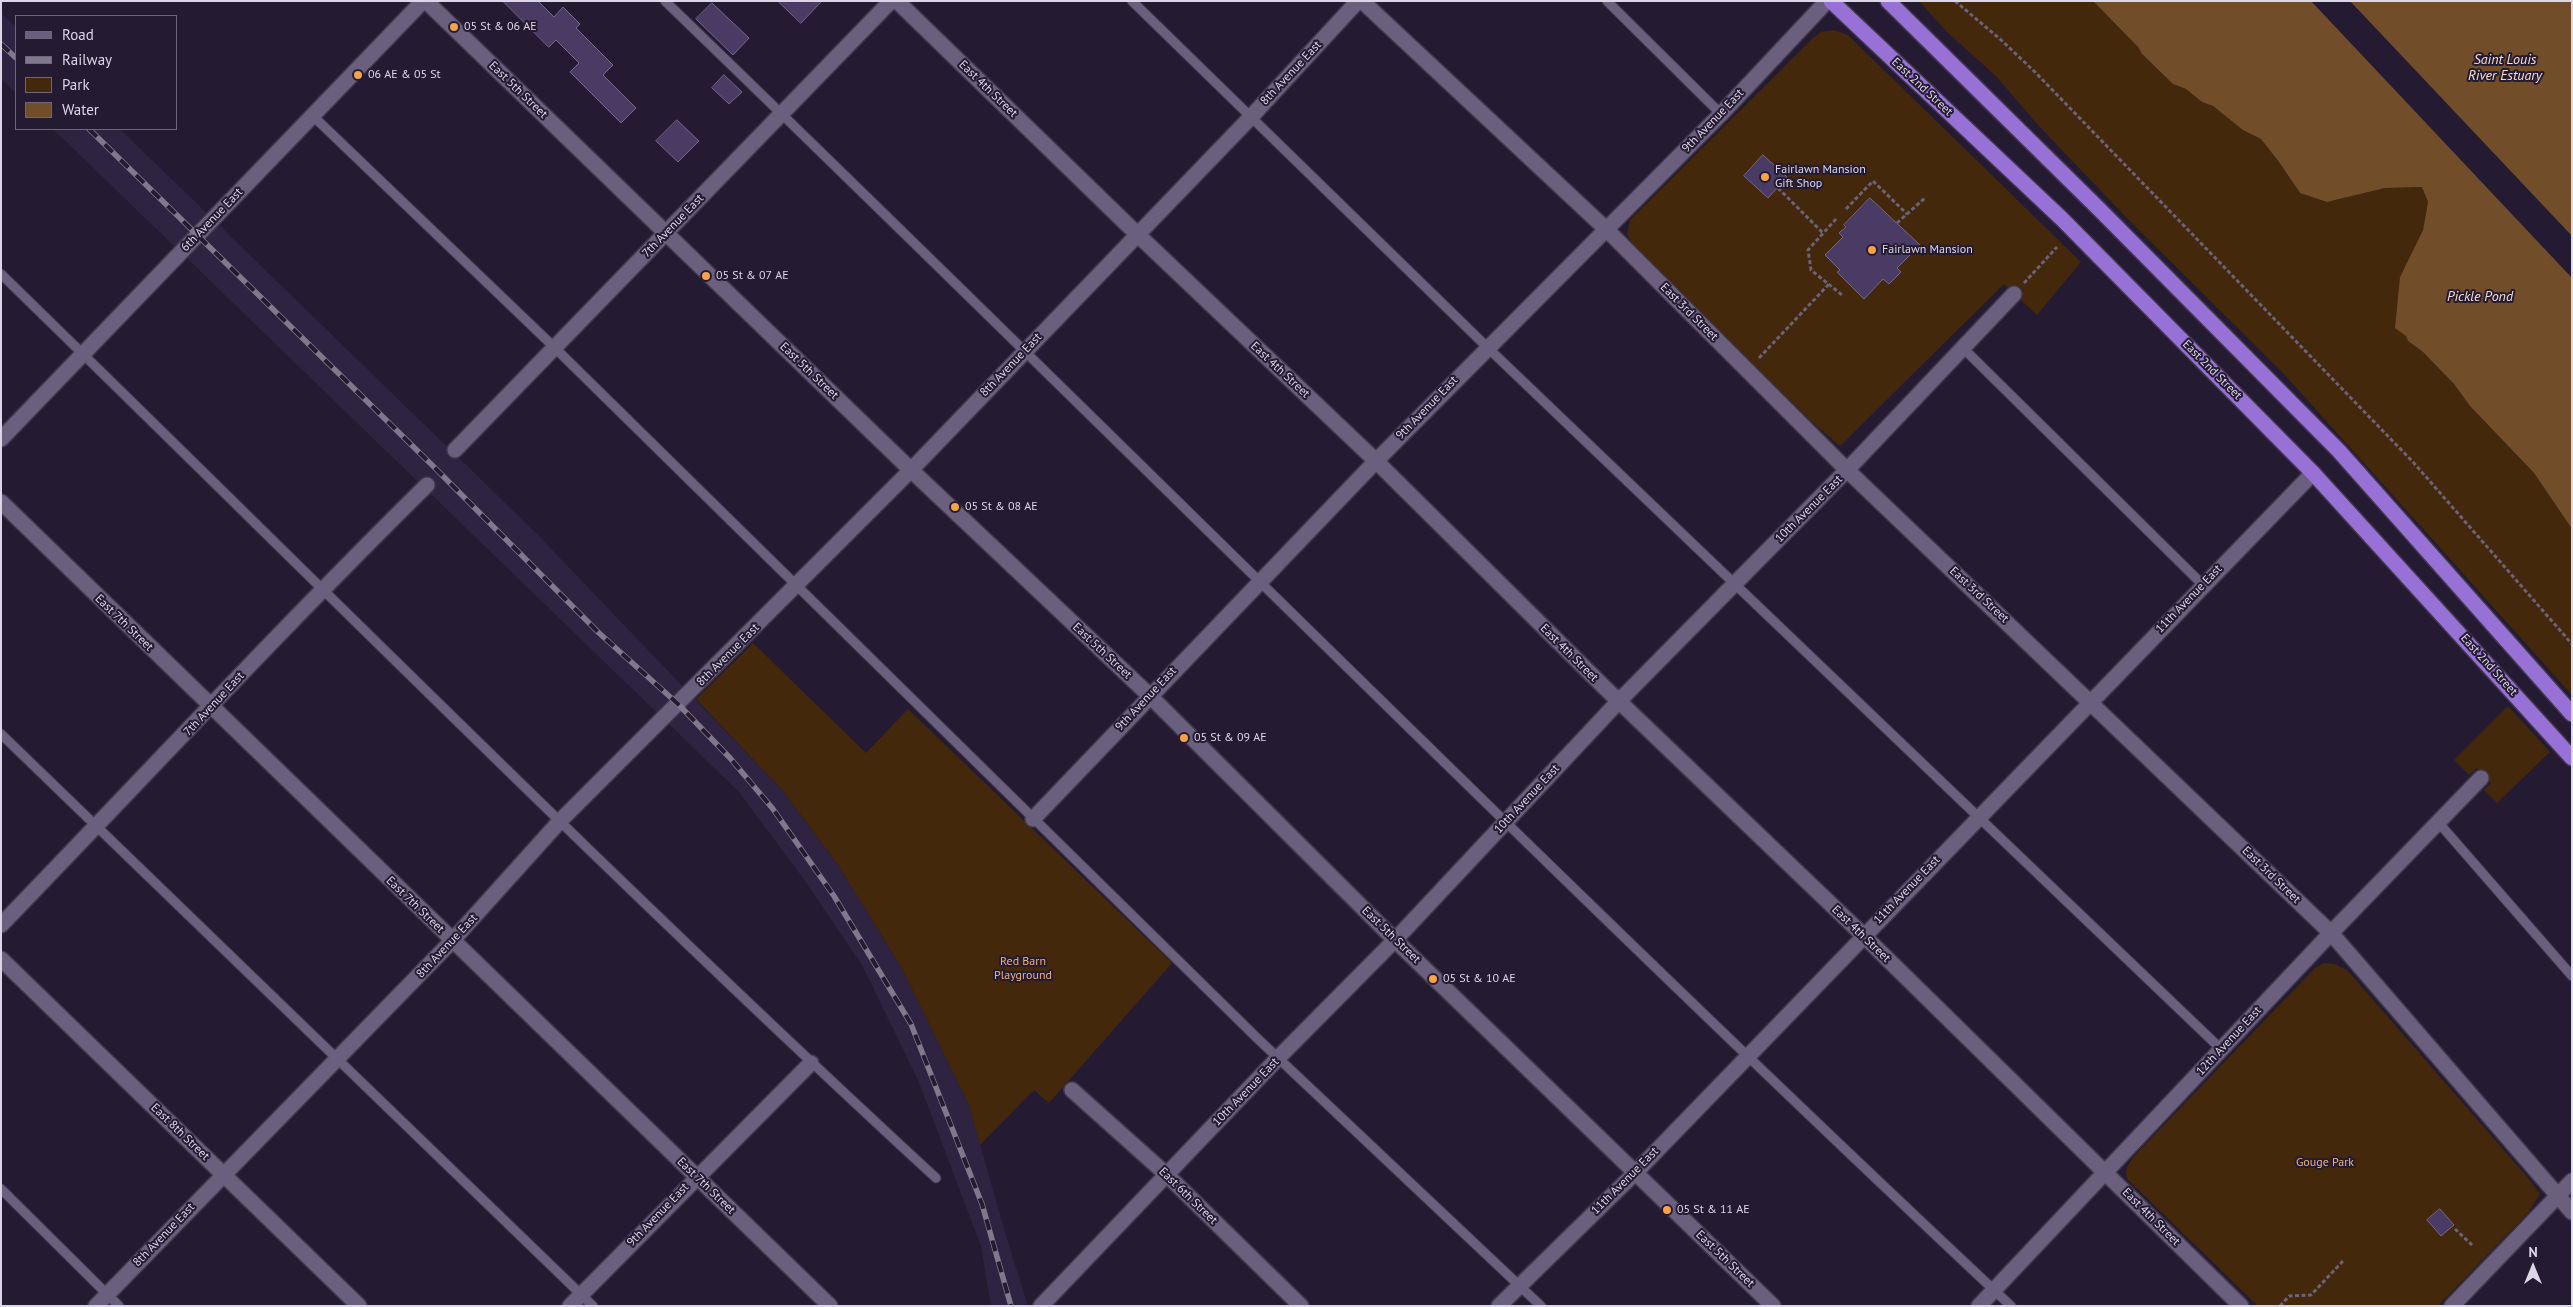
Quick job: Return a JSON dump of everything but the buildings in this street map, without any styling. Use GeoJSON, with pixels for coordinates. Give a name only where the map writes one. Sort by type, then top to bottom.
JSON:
{"type":"FeatureCollection","features":[{"type":"Feature","properties":{"kind":"highway","name":"East 2nd Street"},"geometry":{"type":"LineString","coordinates":[[1831,1],[2062,219],[2313,472],[2572,758]]}},
{"type":"Feature","properties":{"kind":"highway"},"geometry":{"type":"LineString","coordinates":[[1888,1],[2100,210],[2339,451],[2572,714]]}},
{"type":"Feature","properties":{"kind":"street","name":"6th Avenue East"},"geometry":{"type":"LineString","coordinates":[[1,438],[425,1]]}},
{"type":"Feature","properties":{"kind":"street","name":"East 5th Street"},"geometry":{"type":"LineString","coordinates":[[425,1],[911,470],[1149,695],[1395,940],[1774,1306]]}},
{"type":"Feature","properties":{"kind":"street","name":"7th Avenue East"},"geometry":{"type":"LineString","coordinates":[[455,450],[553,346],[667,233],[891,1]]}},
{"type":"Feature","properties":{"kind":"street","name":"East 4th Street"},"geometry":{"type":"LineString","coordinates":[[897,1],[1136,234],[1376,461],[1619,701],[2107,1172],[2241,1306]]}},
{"type":"Feature","properties":{"kind":"street","name":"8th Avenue East"},"geometry":{"type":"LineString","coordinates":[[96,1306],[222,1174],[452,941],[560,821],[911,470],[1136,234],[1250,118],[1358,1]]}},
{"type":"Feature","properties":{"kind":"street","name":"East 3rd Street"},"geometry":{"type":"LineString","coordinates":[[1362,1],[1607,230],[1847,470],[2091,701],[2330,933],[2572,1212]]}},
{"type":"Feature","properties":{"kind":"street","name":"9th Avenue East"},"geometry":{"type":"LineString","coordinates":[[1032,819],[1149,695],[1376,461],[1487,347],[1607,230],[1721,114],[1827,1]]}},
{"type":"Feature","properties":{"kind":"street","name":"10th Avenue East"},"geometry":{"type":"LineString","coordinates":[[1049,1303],[1167,1175],[1279,1057],[1395,940],[1619,701],[1847,470],[2014,294]]}},
{"type":"Feature","properties":{"kind":"street","name":"11th Avenue East"},"geometry":{"type":"LineString","coordinates":[[1499,1306],[1519,1284],[1636,1172],[1863,935],[2313,472]]}},
{"type":"Feature","properties":{"kind":"street","name":"7th Avenue East"},"geometry":{"type":"LineString","coordinates":[[1,925],[211,708],[322,588],[427,485]]}},
{"type":"Feature","properties":{"kind":"street","name":"East 7th Street"},"geometry":{"type":"LineString","coordinates":[[1,502],[211,708],[830,1306]]}},
{"type":"Feature","properties":{"kind":"street","name":"12th Avenue East"},"geometry":{"type":"LineString","coordinates":[[1979,1306],[2330,933],[2481,778]]}},
{"type":"Feature","properties":{"kind":"street","name":"East 8th Street"},"geometry":{"type":"LineString","coordinates":[[1,959],[358,1306]]}},
{"type":"Feature","properties":{"kind":"street","name":"9th Avenue East"},"geometry":{"type":"LineString","coordinates":[[570,1306],[696,1176],[811,1063]]}},
{"type":"Feature","properties":{"kind":"street","name":"East 6th Street"},"geometry":{"type":"LineString","coordinates":[[1072,1090],[1167,1175],[1301,1306]]}},
{"type":"Feature","properties":{"kind":"street"},"geometry":{"type":"LineString","coordinates":[[2452,1306],[2572,1181]]}},
{"type":"Feature","properties":{"kind":"lane"},"geometry":{"type":"LineString","coordinates":[[665,1],[1025,350],[1505,822],[2011,1306]]}},
{"type":"Feature","properties":{"kind":"lane"},"geometry":{"type":"LineString","coordinates":[[1132,1],[1487,347],[2221,1049]]}},
{"type":"Feature","properties":{"kind":"lane"},"geometry":{"type":"LineString","coordinates":[[1607,1],[1721,114]]}},
{"type":"Feature","properties":{"kind":"lane"},"geometry":{"type":"LineString","coordinates":[[313,116],[553,346],[1032,819],[1541,1306]]}},
{"type":"Feature","properties":{"kind":"lane"},"geometry":{"type":"LineString","coordinates":[[1,274],[560,821],[811,1063],[936,1178]]}},
{"type":"Feature","properties":{"kind":"lane"},"geometry":{"type":"LineString","coordinates":[[1963,348],[2203,585]]}},
{"type":"Feature","properties":{"kind":"lane"},"geometry":{"type":"LineString","coordinates":[[1,734],[593,1306]]}},
{"type":"Feature","properties":{"kind":"lane"},"geometry":{"type":"LineString","coordinates":[[2438,822],[2572,976]]}},
{"type":"Feature","properties":{"kind":"lane"},"geometry":{"type":"LineString","coordinates":[[1,1189],[119,1306]]}},
{"type":"Feature","properties":{"kind":"path"},"geometry":{"type":"LineString","coordinates":[[1954,1],[2000,39],[2035,72],[2413,462],[2572,644]]}},
{"type":"Feature","properties":{"kind":"path"},"geometry":{"type":"LineString","coordinates":[[1846,209],[1873,181],[1907,214]]}},
{"type":"Feature","properties":{"kind":"path"},"geometry":{"type":"LineString","coordinates":[[1778,188],[1823,234]]}},
{"type":"Feature","properties":{"kind":"path"},"geometry":{"type":"LineString","coordinates":[[1898,223],[1926,197]]}},
{"type":"Feature","properties":{"kind":"path"},"geometry":{"type":"LineString","coordinates":[[1836,219],[1808,250],[1811,270],[1842,295]]}},
{"type":"Feature","properties":{"kind":"path"},"geometry":{"type":"LineString","coordinates":[[2014,294],[2057,246]]}},
{"type":"Feature","properties":{"kind":"path"},"geometry":{"type":"LineString","coordinates":[[1748,370],[1829,284]]}},
{"type":"Feature","properties":{"kind":"path"},"geometry":{"type":"LineString","coordinates":[[2454,1229],[2472,1245]]}},
{"type":"Feature","properties":{"kind":"path"},"geometry":{"type":"LineString","coordinates":[[2280,1306],[2289,1296],[2311,1294],[2342,1261]]}},
{"type":"Feature","properties":{"kind":"shaded area"},"geometry":{"type":"Polygon","coordinates":[[[1,13],[15,26],[15,92],[1,79],[1,13]]]}},
{"type":"Feature","properties":{"kind":"shaded area"},"geometry":{"type":"Polygon","coordinates":[[[54,130],[121,130],[535,532],[783,791],[838,865],[900,965],[969,1105],[1028,1306],[991,1306],[981,1246],[918,1080],[862,965],[803,878],[738,791],[54,130]]]}},
{"type":"Feature","properties":{"kind":"green space"},"geometry":{"type":"Polygon","coordinates":[[[1919,1],[2093,1],[2138,47],[2142,54],[2173,84],[2186,89],[2202,102],[2213,106],[2243,130],[2261,139],[2300,193],[2327,202],[2385,188],[2422,187],[2428,202],[2423,230],[2400,277],[2406,336],[2408,341],[2423,352],[2454,384],[2470,406],[2534,473],[2572,529],[2572,695],[2284,374],[2125,216],[2037,124],[1997,77],[1948,33],[1919,1]]]}},
{"type":"Feature","properties":{"kind":"green space"},"geometry":{"type":"Polygon","coordinates":[[[1834,30],[1848,35],[2081,262],[2037,315],[2004,284],[1840,446],[1811,421],[1632,243],[1627,234],[1630,220],[1813,38],[1821,32],[1834,30]]]}},
{"type":"Feature","properties":{"kind":"green space","name":"Red Barn Playground"},"geometry":{"type":"Polygon","coordinates":[[[753,643],[866,753],[908,709],[1172,963],[1049,1103],[1034,1090],[980,1145],[969,1105],[900,965],[838,865],[783,791],[696,699],[753,643]]]}},
{"type":"Feature","properties":{"kind":"green space"},"geometry":{"type":"Polygon","coordinates":[[[2508,706],[2550,752],[2497,803],[2484,790],[2491,783],[2477,768],[2469,775],[2454,760],[2508,706]]]}},
{"type":"Feature","properties":{"kind":"green space","name":"Gouge Park"},"geometry":{"type":"Polygon","coordinates":[[[2324,963],[2335,964],[2348,971],[2540,1194],[2528,1213],[2438,1306],[2258,1306],[2128,1180],[2127,1167],[2135,1155],[2315,968],[2324,963]]]}},
{"type":"Feature","properties":{"kind":"water","name":"Pickle Pond"},"geometry":{"type":"Polygon","coordinates":[[[2093,1],[2311,1],[2572,278],[2572,529],[2534,473],[2470,406],[2454,384],[2423,352],[2395,328],[2400,277],[2423,230],[2428,202],[2422,187],[2385,188],[2327,202],[2300,193],[2261,139],[2243,130],[2213,106],[2202,102],[2186,89],[2173,84],[2142,54],[2138,47],[2093,1]]]}},
{"type":"Feature","properties":{"kind":"water","name":"Saint Louis River Estuary"},"geometry":{"type":"Polygon","coordinates":[[[2350,1],[2572,1],[2572,236],[2350,1]]]}},
{"type":"Feature","properties":{"kind":"railway"},"geometry":{"type":"LineString","coordinates":[[1,44],[15,57]]}},
{"type":"Feature","properties":{"kind":"railway"},"geometry":{"type":"LineString","coordinates":[[90,130],[431,464],[599,633],[678,704],[730,758],[773,809],[834,896],[911,1024],[982,1204],[1011,1306]]}},
{"type":"Feature","properties":{"kind":"place","name":"05 St & 06 AE"},"geometry":{"type":"Point","coordinates":[454,27]}},
{"type":"Feature","properties":{"kind":"place","name":"06 AE & 05 St"},"geometry":{"type":"Point","coordinates":[358,75]}},
{"type":"Feature","properties":{"kind":"place","name":"Fairlawn Mansion Gift Shop"},"geometry":{"type":"Point","coordinates":[1765,177]}},
{"type":"Feature","properties":{"kind":"place","name":"Fairlawn Mansion"},"geometry":{"type":"Point","coordinates":[1872,250]}},
{"type":"Feature","properties":{"kind":"place","name":"05 St & 07 AE"},"geometry":{"type":"Point","coordinates":[706,276]}},
{"type":"Feature","properties":{"kind":"place","name":"05 St & 08 AE"},"geometry":{"type":"Point","coordinates":[955,507]}},
{"type":"Feature","properties":{"kind":"place","name":"05 St & 09 AE"},"geometry":{"type":"Point","coordinates":[1184,738]}},
{"type":"Feature","properties":{"kind":"place","name":"05 St & 10 AE"},"geometry":{"type":"Point","coordinates":[1433,979]}},
{"type":"Feature","properties":{"kind":"place","name":"05 St & 11 AE"},"geometry":{"type":"Point","coordinates":[1667,1210]}}]}
